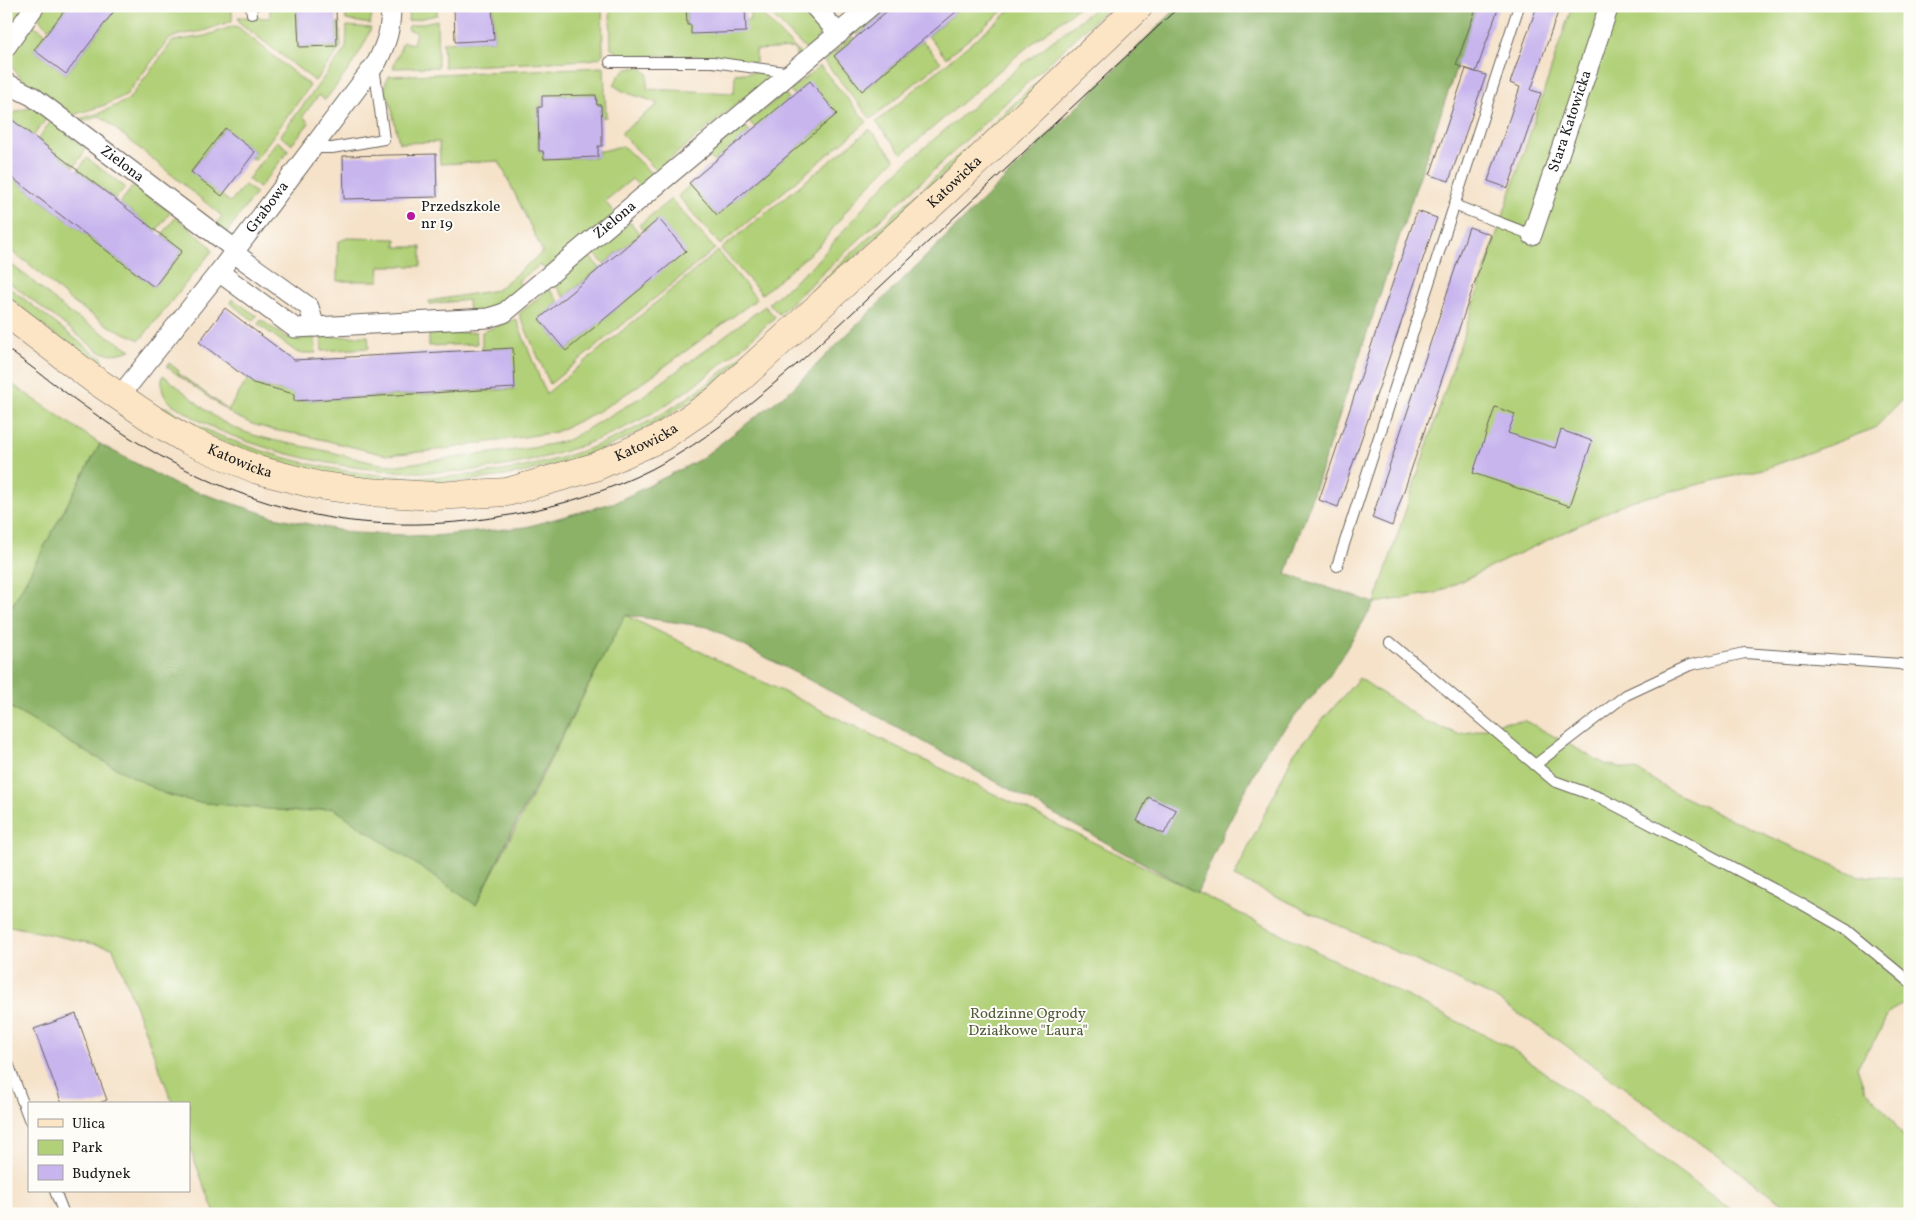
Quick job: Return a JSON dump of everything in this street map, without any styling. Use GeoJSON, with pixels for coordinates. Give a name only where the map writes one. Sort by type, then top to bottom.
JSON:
{"type":"FeatureCollection","features":[{"type":"Feature","properties":{"kind":"main road","name":"Katowicka"},"geometry":{"type":"LineString","coordinates":[[6,312],[119,397],[157,422],[187,440],[258,470],[326,486],[368,492],[435,496],[507,492],[595,467],[662,437],[715,402],[946,191],[1140,6]]}},
{"type":"Feature","properties":{"kind":"street"},"geometry":{"type":"LineString","coordinates":[[6,47],[35,6]]}},
{"type":"Feature","properties":{"kind":"street","name":"Grabowa"},"geometry":{"type":"LineString","coordinates":[[119,397],[219,272],[374,66],[388,40],[391,6]]}},
{"type":"Feature","properties":{"kind":"street"},"geometry":{"type":"LineString","coordinates":[[814,6],[838,34]]}},
{"type":"Feature","properties":{"kind":"street","name":"Zielona"},"geometry":{"type":"LineString","coordinates":[[219,272],[295,328],[488,318],[504,313],[871,6]]}},
{"type":"Feature","properties":{"kind":"street","name":"Stara Katowicka"},"geometry":{"type":"LineString","coordinates":[[1532,235],[1609,6]]}},
{"type":"Feature","properties":{"kind":"street","name":"Zielona"},"geometry":{"type":"LineString","coordinates":[[6,83],[32,96],[309,307],[315,327]]}},
{"type":"Feature","properties":{"kind":"lane"},"geometry":{"type":"LineString","coordinates":[[1336,566],[1519,6]]}},
{"type":"Feature","properties":{"kind":"lane"},"geometry":{"type":"LineString","coordinates":[[610,62],[712,62],[793,73]]}},
{"type":"Feature","properties":{"kind":"lane"},"geometry":{"type":"LineString","coordinates":[[313,148],[332,148],[384,139],[374,66]]}},
{"type":"Feature","properties":{"kind":"lane"},"geometry":{"type":"LineString","coordinates":[[1454,205],[1532,235]]}},
{"type":"Feature","properties":{"kind":"lane"},"geometry":{"type":"LineString","coordinates":[[1390,642],[1554,781],[1601,798],[1800,902],[1847,930],[1910,982]]}},
{"type":"Feature","properties":{"kind":"lane"},"geometry":{"type":"LineString","coordinates":[[1535,765],[1626,695],[1690,665],[1745,653],[1910,666]]}},
{"type":"Feature","properties":{"kind":"lane"},"geometry":{"type":"LineString","coordinates":[[6,1058],[28,1116]]}},
{"type":"Feature","properties":{"kind":"lane"},"geometry":{"type":"LineString","coordinates":[[55,1192],[64,1214]]}},
{"type":"Feature","properties":{"kind":"green space"},"geometry":{"type":"Polygon","coordinates":[[[6,6],[17,6],[24,12],[6,38],[6,6]]]}},
{"type":"Feature","properties":{"kind":"green space"},"geometry":{"type":"Polygon","coordinates":[[[47,6],[68,6],[50,30],[40,20],[40,15],[47,6]]]}},
{"type":"Feature","properties":{"kind":"green space"},"geometry":{"type":"Polygon","coordinates":[[[118,6],[232,7],[232,21],[203,31],[179,35],[169,39],[126,95],[105,105],[70,116],[26,82],[12,67],[10,57],[12,53],[33,25],[47,34],[34,50],[66,74],[118,6]]]}},
{"type":"Feature","properties":{"kind":"green space"},"geometry":{"type":"Polygon","coordinates":[[[270,6],[297,6],[299,47],[337,46],[337,23],[340,23],[341,47],[315,81],[240,23],[238,17],[270,18],[270,6]]]}},
{"type":"Feature","properties":{"kind":"green space"},"geometry":{"type":"Polygon","coordinates":[[[345,6],[374,6],[370,24],[346,20],[345,6]]]}},
{"type":"Feature","properties":{"kind":"green space"},"geometry":{"type":"Polygon","coordinates":[[[410,6],[437,6],[437,15],[408,21],[410,6]]]}},
{"type":"Feature","properties":{"kind":"green space"},"geometry":{"type":"Polygon","coordinates":[[[493,6],[602,6],[603,54],[599,58],[589,60],[444,67],[443,42],[494,40],[493,6]]]}},
{"type":"Feature","properties":{"kind":"green space"},"geometry":{"type":"Polygon","coordinates":[[[610,6],[686,6],[687,25],[750,20],[750,9],[757,9],[794,48],[756,50],[756,63],[702,56],[621,56],[611,48],[610,6]]]}},
{"type":"Feature","properties":{"kind":"green space"},"geometry":{"type":"Polygon","coordinates":[[[763,6],[793,6],[810,23],[819,15],[820,26],[818,36],[809,53],[763,6]]]}},
{"type":"Feature","properties":{"kind":"green space"},"geometry":{"type":"Polygon","coordinates":[[[889,6],[893,6],[858,36],[856,33],[889,6]]]}},
{"type":"Feature","properties":{"kind":"green space"},"geometry":{"type":"Polygon","coordinates":[[[963,6],[1004,6],[1004,10],[946,58],[928,36],[963,6]]]}},
{"type":"Feature","properties":{"kind":"green space"},"geometry":{"type":"Polygon","coordinates":[[[1012,6],[1080,6],[1021,52],[902,154],[876,122],[1012,9],[1012,6]]]}},
{"type":"Feature","properties":{"kind":"green space"},"geometry":{"type":"Polygon","coordinates":[[[1098,6],[1110,6],[779,314],[769,303],[815,264],[874,195],[912,158],[1024,63],[1098,6]]]}},
{"type":"Feature","properties":{"kind":"green space"},"geometry":{"type":"Polygon","coordinates":[[[1118,6],[1125,6],[768,338],[693,399],[666,417],[621,441],[574,459],[524,472],[473,480],[421,482],[370,480],[320,472],[245,450],[197,431],[171,415],[162,407],[166,407],[216,434],[275,455],[335,469],[395,476],[455,476],[515,469],[573,454],[630,431],[684,400],[750,349],[1118,6]]]}},
{"type":"Feature","properties":{"kind":"green space"},"geometry":{"type":"Polygon","coordinates":[[[1179,6],[1477,6],[1286,574],[1375,603],[1328,678],[1267,749],[1224,831],[1197,893],[868,711],[708,627],[625,615],[512,831],[476,905],[333,808],[299,812],[196,802],[165,794],[79,748],[6,705],[6,617],[100,444],[176,485],[274,517],[353,533],[434,536],[526,527],[616,502],[699,460],[791,390],[1179,6]]]}},
{"type":"Feature","properties":{"kind":"green space"},"geometry":{"type":"Polygon","coordinates":[[[1572,6],[1910,6],[1910,391],[1875,428],[1767,468],[1630,501],[1436,593],[1375,603],[1572,6]]]}},
{"type":"Feature","properties":{"kind":"green space"},"geometry":{"type":"Polygon","coordinates":[[[437,20],[438,67],[393,68],[403,42],[413,44],[416,32],[408,30],[409,26],[437,20]]]}},
{"type":"Feature","properties":{"kind":"green space"},"geometry":{"type":"Polygon","coordinates":[[[234,26],[238,27],[310,86],[255,160],[250,159],[255,152],[225,128],[191,171],[230,202],[245,185],[256,193],[224,236],[214,227],[222,216],[100,116],[78,123],[75,120],[100,113],[128,100],[173,41],[205,36],[234,26]]]}},
{"type":"Feature","properties":{"kind":"green space"},"geometry":{"type":"Polygon","coordinates":[[[347,26],[371,28],[357,57],[338,84],[325,100],[319,95],[303,116],[309,123],[292,144],[280,136],[346,48],[347,26]]]}},
{"type":"Feature","properties":{"kind":"green space"},"geometry":{"type":"Polygon","coordinates":[[[852,36],[855,39],[834,56],[863,91],[922,41],[941,62],[871,119],[824,61],[852,36]]]}},
{"type":"Feature","properties":{"kind":"green space"},"geometry":{"type":"Polygon","coordinates":[[[795,49],[804,58],[797,61],[795,49]]]}},
{"type":"Feature","properties":{"kind":"green space"},"geometry":{"type":"Polygon","coordinates":[[[820,66],[867,122],[720,245],[678,196],[691,184],[717,215],[837,114],[810,82],[794,95],[790,90],[820,66]]]}},
{"type":"Feature","properties":{"kind":"green space"},"geometry":{"type":"Polygon","coordinates":[[[604,67],[606,117],[601,117],[601,105],[597,105],[596,95],[542,96],[542,107],[538,108],[539,151],[543,151],[544,159],[598,157],[598,151],[623,146],[657,179],[637,194],[634,191],[639,186],[632,179],[605,201],[615,214],[545,269],[540,265],[518,281],[523,289],[497,308],[469,314],[468,300],[430,304],[429,301],[497,290],[543,252],[499,161],[440,164],[439,142],[399,143],[390,101],[384,91],[389,76],[604,67]]]}},
{"type":"Feature","properties":{"kind":"green space"},"geometry":{"type":"Polygon","coordinates":[[[641,67],[648,74],[647,89],[734,93],[735,74],[757,72],[774,75],[755,93],[753,91],[665,163],[670,169],[660,174],[621,133],[658,104],[619,89],[614,85],[624,71],[641,67]]]}},
{"type":"Feature","properties":{"kind":"green space"},"geometry":{"type":"Polygon","coordinates":[[[785,93],[789,99],[755,128],[749,121],[785,93]]]}},
{"type":"Feature","properties":{"kind":"green space"},"geometry":{"type":"Polygon","coordinates":[[[33,108],[47,118],[33,136],[13,120],[6,129],[8,119],[11,116],[23,109],[33,108]]]}},
{"type":"Feature","properties":{"kind":"green space"},"geometry":{"type":"Polygon","coordinates":[[[51,121],[84,147],[83,154],[74,167],[38,139],[51,121]]]}},
{"type":"Feature","properties":{"kind":"green space"},"geometry":{"type":"Polygon","coordinates":[[[745,126],[750,132],[714,162],[708,155],[745,126]]]}},
{"type":"Feature","properties":{"kind":"green space"},"geometry":{"type":"Polygon","coordinates":[[[870,129],[895,159],[858,196],[820,245],[762,294],[721,249],[870,129]]]}},
{"type":"Feature","properties":{"kind":"green space"},"geometry":{"type":"Polygon","coordinates":[[[277,141],[289,150],[259,188],[248,179],[277,141]]]}},
{"type":"Feature","properties":{"kind":"green space"},"geometry":{"type":"Polygon","coordinates":[[[87,158],[125,187],[115,199],[78,170],[87,158]]]}},
{"type":"Feature","properties":{"kind":"green space"},"geometry":{"type":"Polygon","coordinates":[[[6,173],[154,287],[182,251],[162,235],[176,217],[210,246],[212,251],[140,340],[109,326],[71,301],[28,263],[6,248],[6,173]]]}},
{"type":"Feature","properties":{"kind":"green space"},"geometry":{"type":"Polygon","coordinates":[[[133,186],[169,211],[170,213],[156,231],[120,203],[133,186]]]}},
{"type":"Feature","properties":{"kind":"green space"},"geometry":{"type":"Polygon","coordinates":[[[671,199],[715,249],[550,384],[519,314],[549,289],[559,302],[539,319],[566,351],[685,251],[659,219],[644,231],[639,225],[671,199]]]}},
{"type":"Feature","properties":{"kind":"green space"},"geometry":{"type":"Polygon","coordinates":[[[630,222],[640,234],[604,264],[594,253],[630,222]]]}},
{"type":"Feature","properties":{"kind":"green space"},"geometry":{"type":"Polygon","coordinates":[[[347,238],[396,239],[396,247],[421,247],[421,266],[380,266],[379,281],[337,281],[338,242],[347,238]]]}},
{"type":"Feature","properties":{"kind":"green space"},"geometry":{"type":"Polygon","coordinates":[[[718,251],[757,299],[635,388],[599,411],[556,432],[431,451],[386,455],[252,424],[233,415],[167,367],[169,363],[179,371],[178,373],[228,410],[248,379],[254,380],[273,390],[294,392],[295,401],[514,389],[512,348],[482,350],[482,332],[516,319],[546,394],[718,251]]]}},
{"type":"Feature","properties":{"kind":"green space"},"geometry":{"type":"Polygon","coordinates":[[[589,256],[600,268],[564,297],[555,285],[589,256]]]}},
{"type":"Feature","properties":{"kind":"green space"},"geometry":{"type":"Polygon","coordinates":[[[6,261],[68,312],[131,350],[116,354],[100,352],[6,280],[6,261]]]}},
{"type":"Feature","properties":{"kind":"green space"},"geometry":{"type":"Polygon","coordinates":[[[6,285],[95,354],[102,357],[103,362],[79,352],[53,333],[6,295],[6,285]]]}},
{"type":"Feature","properties":{"kind":"green space"},"geometry":{"type":"Polygon","coordinates":[[[232,299],[257,316],[253,320],[230,303],[232,299]]]}},
{"type":"Feature","properties":{"kind":"green space"},"geometry":{"type":"Polygon","coordinates":[[[765,306],[775,317],[759,332],[694,386],[640,420],[595,441],[563,452],[531,461],[478,470],[402,472],[326,462],[288,454],[252,443],[206,424],[172,404],[166,398],[162,387],[163,375],[215,417],[248,433],[379,464],[397,465],[531,448],[570,439],[643,396],[765,306]]]}},
{"type":"Feature","properties":{"kind":"green space"},"geometry":{"type":"Polygon","coordinates":[[[261,320],[287,338],[315,338],[316,353],[298,353],[258,324],[261,320]]]}},
{"type":"Feature","properties":{"kind":"green space"},"geometry":{"type":"Polygon","coordinates":[[[476,332],[477,344],[429,346],[429,334],[476,332]]]}},
{"type":"Feature","properties":{"kind":"green space"},"geometry":{"type":"Polygon","coordinates":[[[368,336],[369,348],[322,351],[321,337],[368,336]]]}},
{"type":"Feature","properties":{"kind":"green space"},"geometry":{"type":"Polygon","coordinates":[[[6,380],[100,444],[6,617],[6,380]]]}},
{"type":"Feature","properties":{"kind":"green space","name":"Rodzinne Ogrody Działkowe \"Laura\""},"geometry":{"type":"Polygon","coordinates":[[[625,615],[1225,906],[1511,1048],[1737,1214],[215,1214],[190,1149],[190,1102],[172,1102],[113,948],[6,925],[6,705],[79,748],[165,794],[197,802],[299,812],[333,808],[476,905],[625,615]]]}},
{"type":"Feature","properties":{"kind":"green space"},"geometry":{"type":"Polygon","coordinates":[[[1359,678],[1424,721],[1458,734],[1477,731],[1503,722],[1526,721],[1605,764],[1639,771],[1669,790],[1858,876],[1910,878],[1910,1000],[1889,1012],[1878,1035],[1857,1067],[1865,1090],[1883,1108],[1910,1145],[1910,1214],[1798,1214],[1564,1044],[1492,996],[1234,877],[1294,753],[1359,678]]]}},
{"type":"Feature","properties":{"kind":"building"},"geometry":{"type":"Polygon","coordinates":[[[68,6],[118,6],[66,74],[34,50],[68,6]]]}},
{"type":"Feature","properties":{"kind":"building"},"geometry":{"type":"Polygon","coordinates":[[[297,6],[336,6],[337,46],[299,47],[297,6]]]}},
{"type":"Feature","properties":{"kind":"building"},"geometry":{"type":"Polygon","coordinates":[[[454,6],[492,6],[494,40],[455,42],[454,6]]]}},
{"type":"Feature","properties":{"kind":"building"},"geometry":{"type":"Polygon","coordinates":[[[686,6],[745,6],[746,32],[691,34],[691,25],[687,25],[686,6]]]}},
{"type":"Feature","properties":{"kind":"building"},"geometry":{"type":"Polygon","coordinates":[[[893,6],[963,6],[862,91],[834,56],[893,6]]]}},
{"type":"Feature","properties":{"kind":"building"},"geometry":{"type":"Polygon","coordinates":[[[1477,6],[1499,6],[1476,72],[1456,65],[1477,6]]]}},
{"type":"Feature","properties":{"kind":"building"},"geometry":{"type":"Polygon","coordinates":[[[1537,6],[1560,6],[1531,90],[1541,93],[1508,188],[1488,181],[1520,87],[1510,83],[1537,6]]]}},
{"type":"Feature","properties":{"kind":"building"},"geometry":{"type":"Polygon","coordinates":[[[1466,69],[1486,75],[1449,181],[1430,175],[1466,69]]]}},
{"type":"Feature","properties":{"kind":"building"},"geometry":{"type":"Polygon","coordinates":[[[810,81],[837,114],[717,215],[689,183],[810,81]]]}},
{"type":"Feature","properties":{"kind":"building"},"geometry":{"type":"Polygon","coordinates":[[[596,95],[597,105],[601,105],[602,127],[602,146],[598,146],[598,157],[544,159],[543,151],[539,151],[538,107],[542,107],[542,96],[596,95]]]}},
{"type":"Feature","properties":{"kind":"building"},"geometry":{"type":"Polygon","coordinates":[[[6,115],[182,251],[154,287],[6,173],[6,115]]]}},
{"type":"Feature","properties":{"kind":"building"},"geometry":{"type":"Polygon","coordinates":[[[225,128],[255,152],[222,196],[191,172],[225,128]]]}},
{"type":"Feature","properties":{"kind":"building"},"geometry":{"type":"Polygon","coordinates":[[[436,154],[437,197],[344,199],[343,156],[436,154]]]}},
{"type":"Feature","properties":{"kind":"building"},"geometry":{"type":"Polygon","coordinates":[[[1417,211],[1437,218],[1338,507],[1319,500],[1417,211]]]}},
{"type":"Feature","properties":{"kind":"building"},"geometry":{"type":"Polygon","coordinates":[[[659,219],[686,251],[566,351],[539,319],[659,219]]]}},
{"type":"Feature","properties":{"kind":"building"},"geometry":{"type":"Polygon","coordinates":[[[1469,227],[1491,235],[1392,526],[1372,518],[1469,227]]]}},
{"type":"Feature","properties":{"kind":"building"},"geometry":{"type":"Polygon","coordinates":[[[225,308],[294,360],[513,348],[515,388],[294,401],[294,394],[253,383],[199,342],[225,308]]]}},
{"type":"Feature","properties":{"kind":"building"},"geometry":{"type":"Polygon","coordinates":[[[1495,407],[1515,414],[1508,433],[1555,448],[1561,430],[1592,441],[1570,506],[1473,473],[1495,407]]]}},
{"type":"Feature","properties":{"kind":"building"},"geometry":{"type":"Polygon","coordinates":[[[1148,797],[1176,810],[1164,834],[1137,821],[1148,797]]]}},
{"type":"Feature","properties":{"kind":"building"},"geometry":{"type":"Polygon","coordinates":[[[76,1014],[107,1100],[102,1102],[61,1102],[34,1029],[76,1014]]]}},
{"type":"Feature","properties":{"kind":"tram line"},"geometry":{"type":"LineString","coordinates":[[6,348],[136,442],[204,478],[247,496],[292,510],[361,522],[435,524],[510,515],[584,497],[619,484],[673,458],[712,432],[767,389],[803,359],[1180,6]]}},
{"type":"Feature","properties":{"kind":"place","name":"Przedszkole nr 19"},"geometry":{"type":"Point","coordinates":[411,216]}}]}
